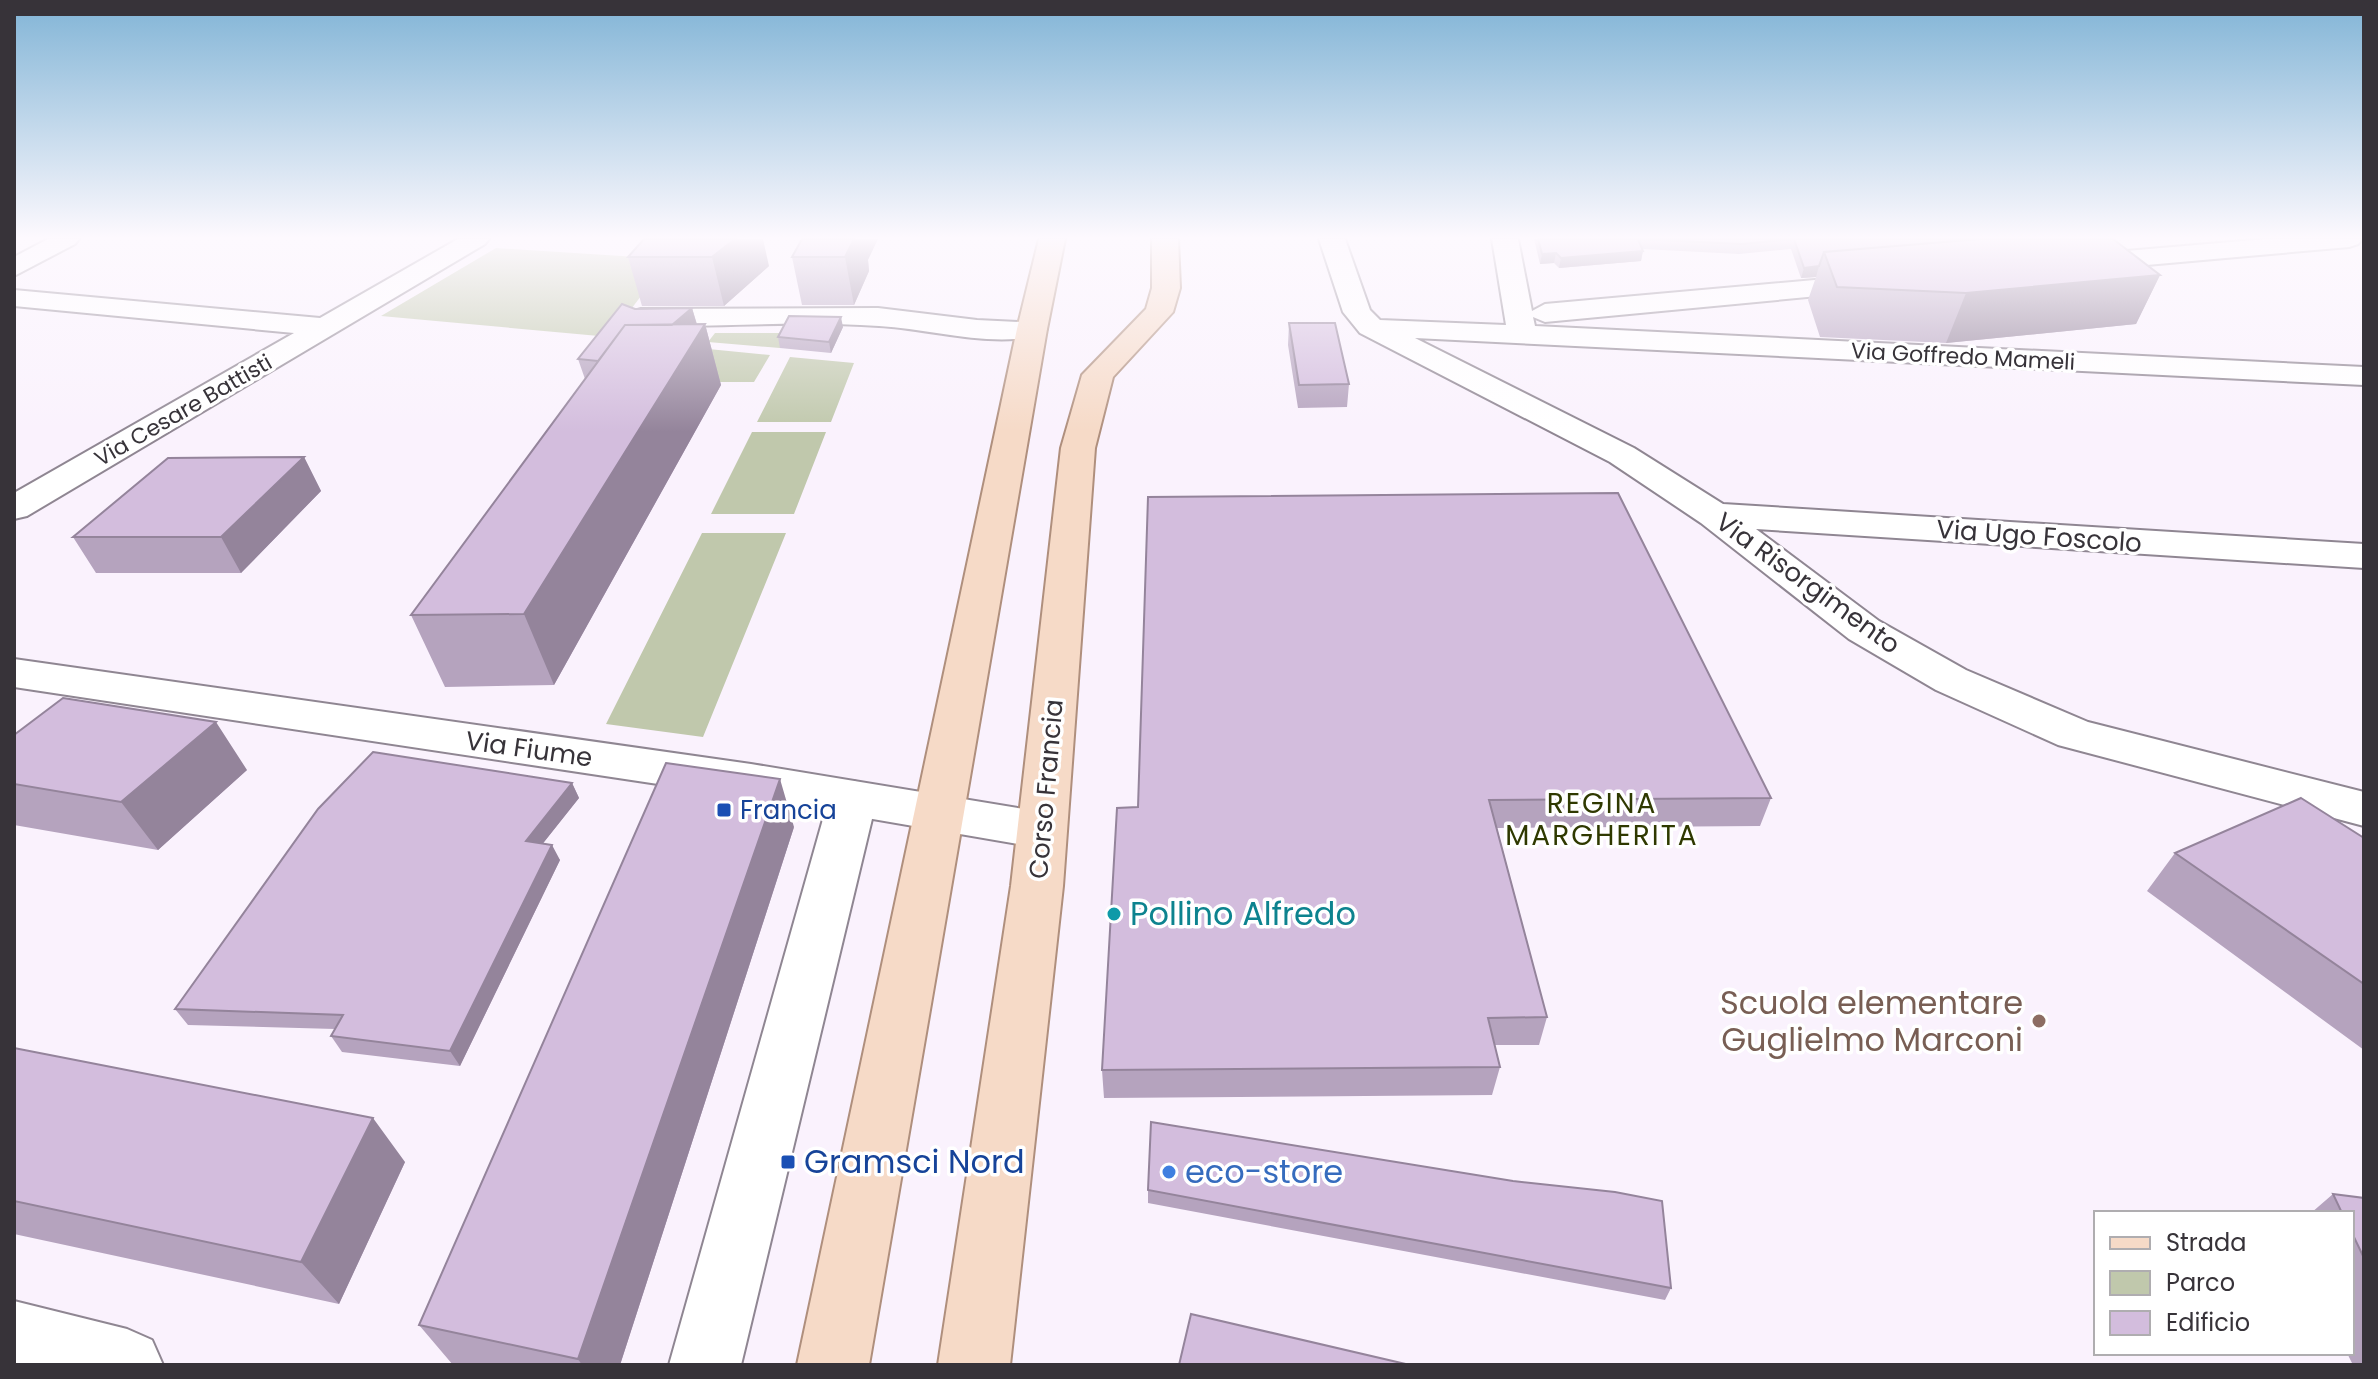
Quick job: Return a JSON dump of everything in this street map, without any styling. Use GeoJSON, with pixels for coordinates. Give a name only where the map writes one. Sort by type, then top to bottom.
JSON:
{"type":"FeatureCollection","features":[{"type":"Feature","properties":{"kind":"main road"},"geometry":{"type":"LineString","coordinates":[[833,1365],[1038,303]]}},
{"type":"Feature","properties":{"kind":"main road","name":"Corso Francia"},"geometry":{"type":"LineString","coordinates":[[974,1365],[1042,830],[1078,448],[1098,375],[1159,312],[1162,303]]}},
{"type":"Feature","properties":{"kind":"street"},"geometry":{"type":"LineString","coordinates":[[72,303],[326,327]]}},
{"type":"Feature","properties":{"kind":"street","name":"Via Cesare Battisti"},"geometry":{"type":"LineString","coordinates":[[14,508],[366,303]]}},
{"type":"Feature","properties":{"kind":"street"},"geometry":{"type":"LineString","coordinates":[[1354,303],[1370,327]]}},
{"type":"Feature","properties":{"kind":"street"},"geometry":{"type":"LineString","coordinates":[[1516,303],[1520,324],[1696,303]]}},
{"type":"Feature","properties":{"kind":"street"},"geometry":{"type":"LineString","coordinates":[[641,318],[878,317],[977,329],[1032,329]]}},
{"type":"Feature","properties":{"kind":"street","name":"Via Goffredo Mameli"},"geometry":{"type":"LineString","coordinates":[[1370,327],[1520,324],[2361,380]]}},
{"type":"Feature","properties":{"kind":"street","name":"Via Risorgimento"},"geometry":{"type":"LineString","coordinates":[[1370,327],[1622,455],[1714,515],[1864,630],[1951,680],[2074,734],[2364,809]]}},
{"type":"Feature","properties":{"kind":"street","name":"Via Ugo Foscolo"},"geometry":{"type":"LineString","coordinates":[[1714,515],[2364,556]]}},
{"type":"Feature","properties":{"kind":"street","name":"Via Fiume"},"geometry":{"type":"LineString","coordinates":[[14,673],[853,798],[1042,830]]}},
{"type":"Feature","properties":{"kind":"street"},"geometry":{"type":"LineString","coordinates":[[705,1365],[853,798]]}},
{"type":"Feature","properties":{"kind":"street"},"geometry":{"type":"LineString","coordinates":[[14,1336],[127,1365]]}},
{"type":"Feature","properties":{"kind":"green space"},"geometry":{"type":"Polygon","coordinates":[[[402,303],[635,303],[610,337],[381,316],[402,303]]]}},
{"type":"Feature","properties":{"kind":"green space"},"geometry":{"type":"Polygon","coordinates":[[[715,333],[798,333],[780,348],[708,342],[715,333]]]}},
{"type":"Feature","properties":{"kind":"green space"},"geometry":{"type":"Polygon","coordinates":[[[678,346],[770,355],[754,382],[696,382],[678,346]]]}},
{"type":"Feature","properties":{"kind":"green space"},"geometry":{"type":"Polygon","coordinates":[[[790,357],[854,363],[831,422],[757,422],[790,357]]]}},
{"type":"Feature","properties":{"kind":"green space"},"geometry":{"type":"Polygon","coordinates":[[[752,432],[826,432],[794,514],[711,514],[752,432]]]}},
{"type":"Feature","properties":{"kind":"green space"},"geometry":{"type":"Polygon","coordinates":[[[702,533],[786,533],[703,737],[606,724],[702,533]]]}},
{"type":"Feature","properties":{"kind":"building"},"geometry":{"type":"Polygon","coordinates":[[[622,304],[635,309],[692,308],[672,325],[625,325],[598,361],[578,359],[622,304]]]}},
{"type":"Feature","properties":{"kind":"building"},"geometry":{"type":"Polygon","coordinates":[[[789,316],[841,317],[829,342],[778,337],[789,316]]]}},
{"type":"Feature","properties":{"kind":"building"},"geometry":{"type":"Polygon","coordinates":[[[1289,323],[1335,323],[1349,384],[1299,385],[1289,323]]]}},
{"type":"Feature","properties":{"kind":"building"},"geometry":{"type":"Polygon","coordinates":[[[705,324],[524,614],[411,615],[625,325],[705,324]]]}},
{"type":"Feature","properties":{"kind":"building"},"geometry":{"type":"Polygon","coordinates":[[[304,457],[221,537],[73,537],[168,458],[304,457]]]}},
{"type":"Feature","properties":{"kind":"building"},"geometry":{"type":"Polygon","coordinates":[[[1618,493],[1771,798],[1489,800],[1547,1017],[1488,1018],[1500,1067],[1102,1070],[1117,808],[1138,807],[1148,497],[1618,493]]]}},
{"type":"Feature","properties":{"kind":"building"},"geometry":{"type":"Polygon","coordinates":[[[63,698],[216,722],[121,802],[14,784],[14,735],[63,698]]]}},
{"type":"Feature","properties":{"kind":"building"},"geometry":{"type":"Polygon","coordinates":[[[373,752],[572,783],[526,841],[552,845],[450,1051],[331,1036],[343,1015],[175,1009],[318,809],[373,752]]]}},
{"type":"Feature","properties":{"kind":"building"},"geometry":{"type":"Polygon","coordinates":[[[666,763],[780,779],[578,1359],[419,1325],[666,763]]]}},
{"type":"Feature","properties":{"kind":"building"},"geometry":{"type":"Polygon","coordinates":[[[2301,798],[2364,838],[2364,984],[2175,853],[2301,798]]]}},
{"type":"Feature","properties":{"kind":"building"},"geometry":{"type":"Polygon","coordinates":[[[14,1048],[373,1118],[301,1262],[14,1201],[14,1048]]]}},
{"type":"Feature","properties":{"kind":"building"},"geometry":{"type":"Polygon","coordinates":[[[1151,1122],[1513,1181],[1615,1192],[1662,1201],[1671,1288],[1148,1190],[1151,1122]]]}},
{"type":"Feature","properties":{"kind":"building"},"geometry":{"type":"Polygon","coordinates":[[[2333,1194],[2364,1198],[2364,1258],[2354,1237],[2354,1211],[2341,1211],[2333,1194]]]}},
{"type":"Feature","properties":{"kind":"building"},"geometry":{"type":"Polygon","coordinates":[[[1191,1314],[1410,1365],[1179,1365],[1191,1314]]]}},
{"type":"Feature","properties":{"kind":"place","name":"Francia"},"geometry":{"type":"Point","coordinates":[724,810]}},
{"type":"Feature","properties":{"kind":"place","name":"Pollino Alfredo"},"geometry":{"type":"Point","coordinates":[1114,914]}},
{"type":"Feature","properties":{"kind":"place","name":"Scuola elementare Guglielmo Marconi"},"geometry":{"type":"Point","coordinates":[2039,1021]}},
{"type":"Feature","properties":{"kind":"place","name":"Gramsci Nord"},"geometry":{"type":"Point","coordinates":[788,1162]}},
{"type":"Feature","properties":{"kind":"place","name":"eco-store"},"geometry":{"type":"Point","coordinates":[1169,1172]}},
{"type":"Feature","properties":{"kind":"district","name":"REGINA MARGHERITA"},"geometry":{"type":"Point","coordinates":[1602,819]}}]}
